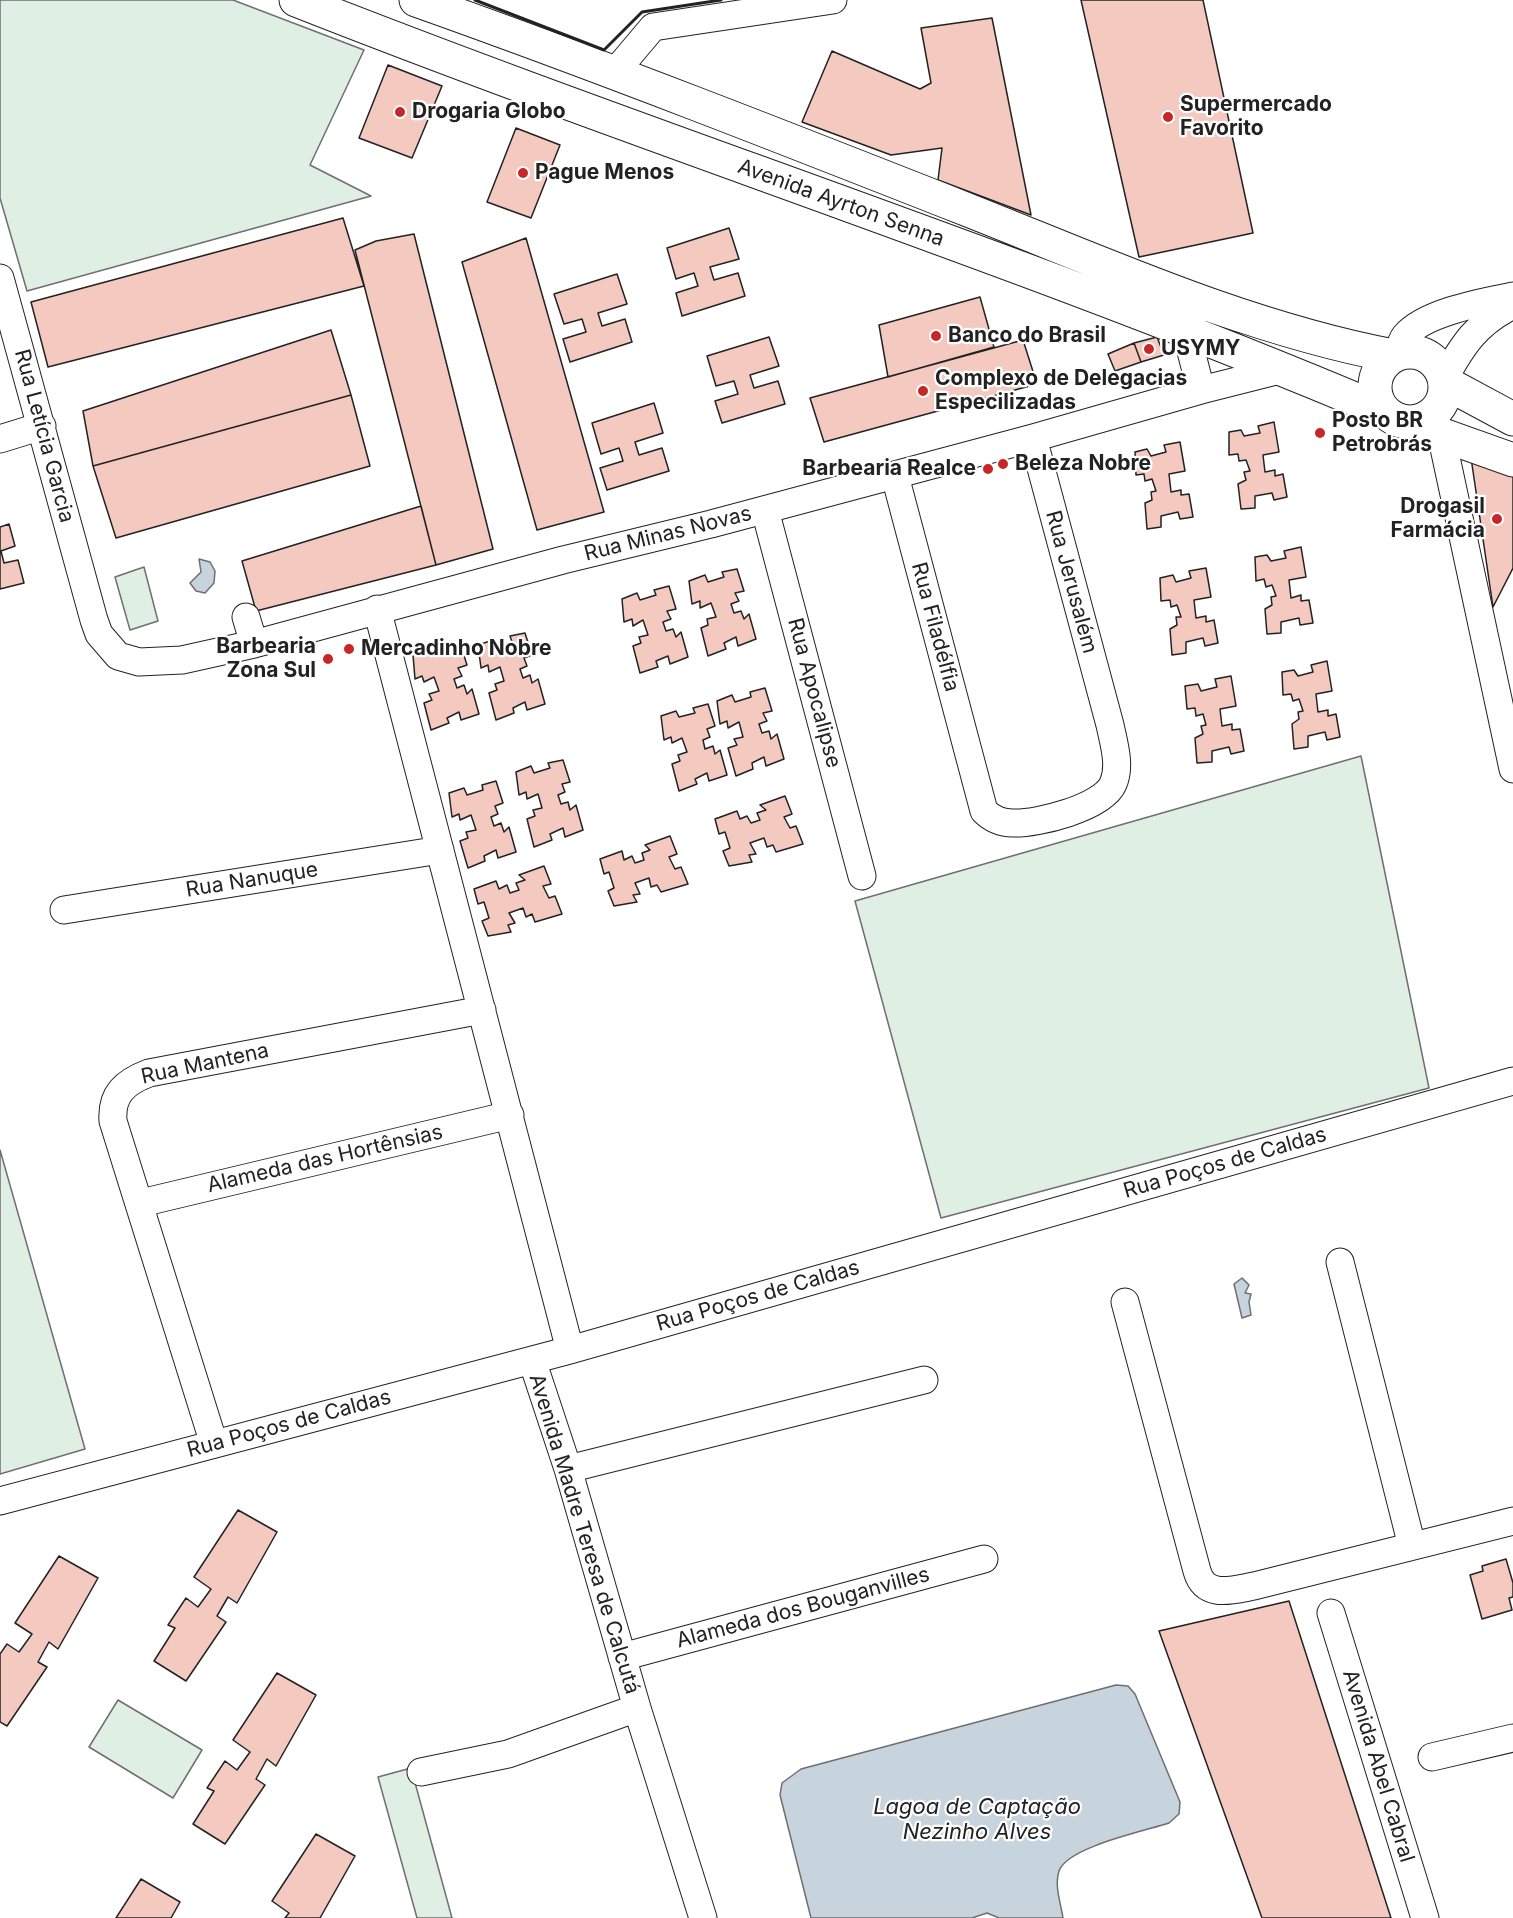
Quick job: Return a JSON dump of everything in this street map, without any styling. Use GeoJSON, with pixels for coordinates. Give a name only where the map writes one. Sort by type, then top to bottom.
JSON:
{"type":"FeatureCollection","features":[{"type":"Feature","properties":{"kind":"main road","name":"Avenida Ayrton Senna"},"geometry":{"type":"LineString","coordinates":[[296,0],[451,61],[1284,369],[1396,417],[1513,460]]}},
{"type":"Feature","properties":{"kind":"main road","name":"Avenida Ayrton Senna"},"geometry":{"type":"LineString","coordinates":[[416,0],[615,72],[1199,299],[1269,324],[1356,348],[1402,346]]}},
{"type":"Feature","properties":{"kind":"main road"},"geometry":{"type":"LineString","coordinates":[[1445,381],[1445,395],[1436,411],[1427,418],[1396,417],[1376,399],[1374,385],[1382,365],[1402,346],[1432,359],[1445,381],[1513,419]]}},
{"type":"Feature","properties":{"kind":"street"},"geometry":{"type":"LineString","coordinates":[[615,72],[654,27],[833,0]]}},
{"type":"Feature","properties":{"kind":"street","name":"Rua Letícia Garcia"},"geometry":{"type":"LineString","coordinates":[[0,278],[42,426],[46,488],[86,595]]}},
{"type":"Feature","properties":{"kind":"street"},"geometry":{"type":"LineString","coordinates":[[1402,346],[1435,317],[1513,296]]}},
{"type":"Feature","properties":{"kind":"street"},"geometry":{"type":"LineString","coordinates":[[1199,299],[1186,332],[1201,390]]}},
{"type":"Feature","properties":{"kind":"street"},"geometry":{"type":"LineString","coordinates":[[1445,381],[1476,330],[1492,316],[1513,305]]}},
{"type":"Feature","properties":{"kind":"street","name":"Rua Minas Novas"},"geometry":{"type":"LineString","coordinates":[[86,595],[99,634],[118,656],[139,662],[182,660],[254,644],[377,609],[895,476],[1284,369]]}},
{"type":"Feature","properties":{"kind":"street"},"geometry":{"type":"LineString","coordinates":[[0,439],[42,426]]}},
{"type":"Feature","properties":{"kind":"street"},"geometry":{"type":"LineString","coordinates":[[1442,434],[1510,732],[1513,769]]}},
{"type":"Feature","properties":{"kind":"street","name":"Rua Jerusalém"},"geometry":{"type":"LineString","coordinates":[[975,778],[984,811],[1000,821],[1014,824],[1077,810],[1094,803],[1113,784],[1117,760],[1110,725],[1033,438]]}},
{"type":"Feature","properties":{"kind":"street","name":"Rua Filadélfia"},"geometry":{"type":"LineString","coordinates":[[895,476],[975,778]]}},
{"type":"Feature","properties":{"kind":"street","name":"Rua Apocalipse"},"geometry":{"type":"LineString","coordinates":[[765,510],[862,876]]}},
{"type":"Feature","properties":{"kind":"street"},"geometry":{"type":"LineString","coordinates":[[377,609],[570,1350]]}},
{"type":"Feature","properties":{"kind":"street"},"geometry":{"type":"LineString","coordinates":[[246,617],[254,644]]}},
{"type":"Feature","properties":{"kind":"street","name":"Rua Nanuque"},"geometry":{"type":"LineString","coordinates":[[64,910],[440,850]]}},
{"type":"Feature","properties":{"kind":"street","name":"Rua Mantena"},"geometry":{"type":"LineString","coordinates":[[214,1444],[141,1203],[118,1136],[112,1108],[115,1097],[123,1086],[134,1078],[195,1064],[482,1010]]}},
{"type":"Feature","properties":{"kind":"street","name":"Rua Poços de Caldas"},"geometry":{"type":"LineString","coordinates":[[0,1501],[570,1350],[1513,1081]]}},
{"type":"Feature","properties":{"kind":"street","name":"Alameda das Hortênsias"},"geometry":{"type":"LineString","coordinates":[[141,1203],[510,1115]]}},
{"type":"Feature","properties":{"kind":"street"},"geometry":{"type":"LineString","coordinates":[[1340,1262],[1412,1546]]}},
{"type":"Feature","properties":{"kind":"street"},"geometry":{"type":"LineString","coordinates":[[1125,1302],[1197,1571],[1203,1586],[1222,1591],[1254,1586],[1513,1521]]}},
{"type":"Feature","properties":{"kind":"street","name":"Avenida Madre Teresa de Calcutá"},"geometry":{"type":"LineString","coordinates":[[537,1359],[574,1468],[627,1655],[637,1708],[703,1918]]}},
{"type":"Feature","properties":{"kind":"street"},"geometry":{"type":"LineString","coordinates":[[574,1468],[924,1380]]}},
{"type":"Feature","properties":{"kind":"street","name":"Alameda dos Bouganvilles"},"geometry":{"type":"LineString","coordinates":[[627,1655],[984,1559]]}},
{"type":"Feature","properties":{"kind":"street","name":"Avenida Abel Cabral"},"geometry":{"type":"LineString","coordinates":[[1331,1613],[1425,1918]]}},
{"type":"Feature","properties":{"kind":"street"},"geometry":{"type":"LineString","coordinates":[[421,1772],[508,1754],[637,1708]]}},
{"type":"Feature","properties":{"kind":"street"},"geometry":{"type":"LineString","coordinates":[[1432,1757],[1513,1738]]}},
{"type":"Feature","properties":{"kind":"green space"},"geometry":{"type":"Polygon","coordinates":[[[0,0],[233,0],[364,50],[310,165],[371,196],[27,291],[0,198],[0,0]]]}},
{"type":"Feature","properties":{"kind":"green space"},"geometry":{"type":"Polygon","coordinates":[[[144,567],[158,621],[130,630],[115,577],[144,567]]]}},
{"type":"Feature","properties":{"kind":"green space"},"geometry":{"type":"Polygon","coordinates":[[[1361,756],[1429,1088],[941,1218],[855,901],[1361,756]]]}},
{"type":"Feature","properties":{"kind":"green space"},"geometry":{"type":"Polygon","coordinates":[[[0,1150],[85,1449],[0,1474],[0,1150]]]}},
{"type":"Feature","properties":{"kind":"green space"},"geometry":{"type":"Polygon","coordinates":[[[118,1700],[202,1750],[173,1798],[89,1747],[118,1700]]]}},
{"type":"Feature","properties":{"kind":"green space"},"geometry":{"type":"Polygon","coordinates":[[[411,1768],[452,1918],[417,1918],[378,1777],[411,1768]]]}},
{"type":"Feature","properties":{"kind":"water"},"geometry":{"type":"Polygon","coordinates":[[[199,559],[210,562],[215,571],[214,583],[205,593],[196,591],[190,583],[201,572],[199,559]]]}},
{"type":"Feature","properties":{"kind":"water"},"geometry":{"type":"Polygon","coordinates":[[[1242,1278],[1249,1285],[1245,1293],[1251,1294],[1249,1302],[1251,1315],[1242,1318],[1234,1284],[1242,1278]]]}},
{"type":"Feature","properties":{"kind":"water","name":"Lagoa de Captação Nezinho Alves"},"geometry":{"type":"Polygon","coordinates":[[[1116,1685],[1128,1686],[1135,1694],[1180,1802],[1179,1814],[1169,1823],[1091,1847],[1065,1862],[1059,1871],[1057,1882],[1063,1918],[999,1918],[987,1913],[972,1918],[811,1918],[780,1795],[782,1783],[801,1769],[1116,1685]]]}},
{"type":"Feature","properties":{"kind":"building","name":"Supermercado Favorito"},"geometry":{"type":"Polygon","coordinates":[[[1081,0],[1203,0],[1253,233],[1139,257],[1081,0]]]}},
{"type":"Feature","properties":{"kind":"building"},"geometry":{"type":"Polygon","coordinates":[[[992,18],[1031,215],[938,180],[942,148],[891,155],[802,122],[832,51],[920,89],[931,83],[921,28],[992,18]]]}},
{"type":"Feature","properties":{"kind":"building","name":"Drogaria Globo"},"geometry":{"type":"Polygon","coordinates":[[[388,65],[442,86],[412,158],[359,138],[388,65]]]}},
{"type":"Feature","properties":{"kind":"building","name":"Pague Menos"},"geometry":{"type":"Polygon","coordinates":[[[516,128],[560,145],[531,218],[487,202],[516,128]]]}},
{"type":"Feature","properties":{"kind":"building"},"geometry":{"type":"Polygon","coordinates":[[[343,218],[364,286],[48,367],[31,302],[343,218]]]}},
{"type":"Feature","properties":{"kind":"building"},"geometry":{"type":"Polygon","coordinates":[[[729,228],[739,259],[710,267],[714,280],[738,273],[745,296],[682,316],[676,293],[698,286],[694,273],[676,279],[667,248],[729,228]]]}},
{"type":"Feature","properties":{"kind":"building"},"geometry":{"type":"Polygon","coordinates":[[[414,234],[493,549],[436,565],[355,250],[376,241],[414,234]]]}},
{"type":"Feature","properties":{"kind":"building"},"geometry":{"type":"Polygon","coordinates":[[[526,238],[604,512],[537,530],[462,262],[526,238]]]}},
{"type":"Feature","properties":{"kind":"building"},"geometry":{"type":"Polygon","coordinates":[[[617,274],[627,304],[598,313],[602,326],[625,319],[632,342],[570,362],[563,339],[586,332],[582,319],[564,324],[554,294],[617,274]]]}},
{"type":"Feature","properties":{"kind":"building","name":"Banco do Brasil"},"geometry":{"type":"Polygon","coordinates":[[[980,297],[994,347],[888,377],[879,325],[980,297]]]}},
{"type":"Feature","properties":{"kind":"building"},"geometry":{"type":"Polygon","coordinates":[[[331,330],[351,395],[93,466],[83,411],[331,330]]]}},
{"type":"Feature","properties":{"kind":"building"},"geometry":{"type":"Polygon","coordinates":[[[769,337],[779,366],[750,375],[754,388],[778,381],[785,404],[722,423],[715,401],[738,394],[734,381],[716,386],[707,356],[769,337]]]}},
{"type":"Feature","properties":{"kind":"building","name":"USYMY"},"geometry":{"type":"Polygon","coordinates":[[[1157,337],[1164,355],[1141,362],[1134,343],[1157,337]]]}},
{"type":"Feature","properties":{"kind":"building","name":"Complexo de Delegacias Especilizadas"},"geometry":{"type":"Polygon","coordinates":[[[1023,340],[1037,384],[824,442],[810,398],[1023,340]]]}},
{"type":"Feature","properties":{"kind":"building"},"geometry":{"type":"Polygon","coordinates":[[[1134,343],[1141,362],[1115,371],[1108,354],[1134,343]]]}},
{"type":"Feature","properties":{"kind":"building"},"geometry":{"type":"Polygon","coordinates":[[[351,395],[370,466],[116,538],[93,466],[351,395]]]}},
{"type":"Feature","properties":{"kind":"building"},"geometry":{"type":"Polygon","coordinates":[[[654,403],[663,433],[635,442],[639,455],[662,448],[669,471],[607,490],[600,468],[623,461],[619,448],[601,454],[592,423],[654,403]]]}},
{"type":"Feature","properties":{"kind":"building"},"geometry":{"type":"Polygon","coordinates":[[[1274,422],[1279,452],[1263,455],[1265,472],[1275,470],[1275,476],[1283,474],[1287,497],[1274,500],[1272,493],[1255,496],[1255,508],[1241,509],[1238,484],[1246,480],[1244,472],[1250,471],[1246,460],[1239,461],[1238,454],[1229,455],[1229,432],[1241,430],[1244,436],[1260,433],[1258,426],[1274,422]]]}},
{"type":"Feature","properties":{"kind":"building"},"geometry":{"type":"Polygon","coordinates":[[[1180,442],[1185,471],[1169,474],[1171,492],[1181,490],[1181,495],[1189,494],[1193,517],[1180,519],[1178,512],[1161,516],[1161,527],[1147,529],[1145,503],[1152,500],[1151,492],[1156,491],[1152,479],[1145,481],[1144,474],[1136,475],[1135,452],[1147,449],[1151,456],[1166,452],[1164,445],[1180,442]]]}},
{"type":"Feature","properties":{"kind":"building","name":"Drogasil Farmácia"},"geometry":{"type":"Polygon","coordinates":[[[1470,451],[1513,470],[1513,568],[1493,607],[1470,451]]]}},
{"type":"Feature","properties":{"kind":"building"},"geometry":{"type":"Polygon","coordinates":[[[421,506],[436,565],[256,611],[242,561],[421,506]]]}},
{"type":"Feature","properties":{"kind":"building"},"geometry":{"type":"Polygon","coordinates":[[[9,524],[15,546],[1,551],[4,563],[18,560],[24,583],[0,589],[0,527],[9,524]]]}},
{"type":"Feature","properties":{"kind":"building"},"geometry":{"type":"Polygon","coordinates":[[[1301,547],[1306,577],[1289,580],[1291,598],[1301,595],[1301,601],[1309,600],[1313,623],[1300,625],[1299,618],[1281,622],[1281,633],[1267,634],[1265,609],[1272,605],[1271,597],[1276,596],[1272,585],[1266,587],[1264,579],[1256,581],[1255,557],[1267,555],[1271,561],[1286,558],[1284,551],[1301,547]]]}},
{"type":"Feature","properties":{"kind":"building"},"geometry":{"type":"Polygon","coordinates":[[[1206,568],[1211,597],[1194,600],[1196,618],[1206,616],[1206,622],[1214,620],[1218,643],[1205,646],[1203,638],[1186,642],[1186,653],[1172,655],[1170,629],[1177,625],[1176,617],[1181,617],[1177,605],[1171,607],[1170,600],[1161,601],[1160,578],[1173,575],[1176,582],[1191,578],[1189,571],[1206,568]]]}},
{"type":"Feature","properties":{"kind":"building"},"geometry":{"type":"Polygon","coordinates":[[[737,569],[744,591],[735,593],[739,601],[731,604],[734,613],[741,611],[744,619],[749,614],[756,639],[738,646],[736,637],[724,643],[726,649],[708,656],[701,628],[708,625],[707,619],[716,617],[711,603],[700,608],[700,601],[692,604],[689,581],[705,575],[708,582],[724,577],[722,572],[737,569]]]}},
{"type":"Feature","properties":{"kind":"building"},"geometry":{"type":"Polygon","coordinates":[[[669,586],[676,609],[667,611],[671,619],[663,622],[666,631],[673,629],[676,637],[681,632],[688,657],[670,664],[668,656],[656,661],[658,667],[640,673],[633,646],[641,643],[639,637],[648,635],[643,620],[633,626],[632,619],[624,622],[622,599],[637,593],[640,600],[656,595],[654,590],[669,586]]]}},
{"type":"Feature","properties":{"kind":"building"},"geometry":{"type":"Polygon","coordinates":[[[525,633],[532,655],[524,658],[527,666],[520,669],[523,678],[530,675],[532,683],[538,679],[545,704],[527,710],[525,702],[513,708],[514,713],[496,720],[489,693],[497,690],[495,684],[504,681],[500,667],[489,672],[488,665],[481,668],[478,645],[493,640],[496,646],[512,642],[510,636],[525,633]]]}},
{"type":"Feature","properties":{"kind":"building"},"geometry":{"type":"Polygon","coordinates":[[[460,643],[467,665],[458,668],[462,676],[454,679],[457,688],[464,685],[467,694],[472,689],[479,714],[461,720],[459,712],[447,718],[449,723],[431,730],[424,703],[432,700],[429,694],[439,691],[434,677],[424,682],[422,676],[415,679],[413,655],[428,650],[430,656],[447,652],[445,647],[460,643]]]}},
{"type":"Feature","properties":{"kind":"building"},"geometry":{"type":"Polygon","coordinates":[[[1327,661],[1332,691],[1316,694],[1318,712],[1328,710],[1328,716],[1336,714],[1340,737],[1327,740],[1325,732],[1308,736],[1308,747],[1294,749],[1292,724],[1299,719],[1298,712],[1303,711],[1299,699],[1293,701],[1291,694],[1283,695],[1282,672],[1294,670],[1298,676],[1313,672],[1311,665],[1327,661]]]}},
{"type":"Feature","properties":{"kind":"building"},"geometry":{"type":"Polygon","coordinates":[[[1231,676],[1236,706],[1220,709],[1222,726],[1232,724],[1232,730],[1240,729],[1244,751],[1231,754],[1229,747],[1212,751],[1212,762],[1197,763],[1195,738],[1203,734],[1201,726],[1206,725],[1203,714],[1196,716],[1195,708],[1187,709],[1185,686],[1198,684],[1201,691],[1217,687],[1215,679],[1231,676]]]}},
{"type":"Feature","properties":{"kind":"building"},"geometry":{"type":"Polygon","coordinates":[[[765,688],[772,711],[763,713],[767,721],[759,724],[762,733],[769,731],[771,739],[777,734],[784,759],[766,766],[764,757],[752,763],[753,769],[736,776],[728,748],[737,745],[734,739],[743,737],[739,722],[728,728],[727,721],[720,724],[717,701],[732,695],[735,702],[751,697],[750,692],[765,688]]]}},
{"type":"Feature","properties":{"kind":"building"},"geometry":{"type":"Polygon","coordinates":[[[708,704],[715,726],[707,729],[710,737],[703,740],[705,749],[713,746],[715,754],[720,750],[727,775],[709,781],[707,773],[695,779],[697,784],[679,791],[672,764],[680,761],[678,755],[687,752],[682,738],[672,743],[671,737],[664,740],[661,716],[676,711],[679,717],[695,713],[693,708],[708,704]]]}},
{"type":"Feature","properties":{"kind":"building"},"geometry":{"type":"Polygon","coordinates":[[[563,760],[570,782],[562,784],[565,792],[558,795],[561,804],[568,802],[570,810],[576,805],[583,830],[565,837],[563,828],[550,834],[552,840],[534,847],[527,819],[535,816],[533,810],[542,808],[538,794],[527,799],[526,792],[519,795],[516,772],[531,766],[534,773],[550,768],[548,763],[563,760]]]}},
{"type":"Feature","properties":{"kind":"building"},"geometry":{"type":"Polygon","coordinates":[[[496,781],[503,803],[495,806],[498,814],[491,817],[494,826],[501,823],[504,832],[509,827],[516,852],[498,858],[496,850],[484,856],[485,861],[468,868],[460,841],[468,838],[466,832],[476,830],[471,815],[460,820],[459,814],[452,817],[449,793],[464,788],[467,795],[483,790],[482,785],[496,781]]]}},
{"type":"Feature","properties":{"kind":"building"},"geometry":{"type":"Polygon","coordinates":[[[785,796],[792,814],[784,817],[790,828],[796,826],[803,844],[776,852],[773,845],[767,847],[764,838],[750,843],[756,854],[749,855],[752,862],[729,866],[723,851],[730,848],[725,832],[719,834],[715,819],[737,811],[740,819],[747,816],[751,823],[760,820],[757,813],[766,810],[760,805],[785,796]]]}},
{"type":"Feature","properties":{"kind":"building"},"geometry":{"type":"Polygon","coordinates":[[[670,836],[677,854],[669,857],[675,869],[681,867],[688,884],[661,892],[657,885],[651,887],[649,878],[635,883],[640,894],[633,895],[637,902],[614,906],[608,891],[614,888],[609,872],[604,874],[600,859],[622,851],[624,860],[632,856],[635,863],[644,860],[642,853],[650,850],[645,845],[670,836]]]}},
{"type":"Feature","properties":{"kind":"building"},"geometry":{"type":"Polygon","coordinates":[[[544,866],[551,884],[543,886],[549,898],[555,896],[562,914],[535,922],[532,914],[526,917],[523,908],[509,913],[515,923],[508,925],[511,932],[488,936],[482,921],[489,918],[484,902],[478,904],[474,889],[496,881],[499,889],[507,885],[510,893],[519,890],[516,883],[525,880],[519,875],[544,866]]]}},
{"type":"Feature","properties":{"kind":"building"},"geometry":{"type":"Polygon","coordinates":[[[238,1510],[277,1532],[237,1603],[228,1597],[217,1616],[226,1622],[186,1681],[154,1661],[175,1628],[168,1625],[186,1598],[198,1607],[211,1589],[194,1577],[238,1510]]]}},
{"type":"Feature","properties":{"kind":"building"},"geometry":{"type":"Polygon","coordinates":[[[59,1556],[98,1578],[58,1649],[49,1642],[38,1662],[47,1667],[7,1726],[0,1722],[0,1654],[7,1644],[19,1652],[32,1634],[15,1623],[59,1556]]]}},
{"type":"Feature","properties":{"kind":"building"},"geometry":{"type":"Polygon","coordinates":[[[1506,1559],[1513,1583],[1513,1597],[1509,1598],[1512,1610],[1482,1619],[1470,1575],[1483,1571],[1482,1566],[1506,1559]]]}},
{"type":"Feature","properties":{"kind":"building"},"geometry":{"type":"Polygon","coordinates":[[[1289,1601],[1391,1918],[1262,1918],[1159,1631],[1289,1601]]]}},
{"type":"Feature","properties":{"kind":"building"},"geometry":{"type":"Polygon","coordinates":[[[277,1673],[316,1695],[276,1766],[267,1759],[256,1779],[265,1785],[225,1844],[193,1824],[214,1791],[207,1788],[225,1761],[237,1770],[250,1752],[233,1740],[277,1673]]]}},
{"type":"Feature","properties":{"kind":"building"},"geometry":{"type":"Polygon","coordinates":[[[316,1834],[355,1856],[320,1918],[285,1918],[289,1913],[272,1901],[316,1834]]]}},
{"type":"Feature","properties":{"kind":"building"},"geometry":{"type":"Polygon","coordinates":[[[141,1879],[180,1902],[171,1918],[116,1918],[141,1879]]]}},
{"type":"Feature","properties":{"kind":"wall"},"geometry":{"type":"LineString","coordinates":[[475,0],[604,50],[642,12],[721,0]]}},
{"type":"Feature","properties":{"kind":"place","name":"Drogaria Globo"},"geometry":{"type":"Point","coordinates":[400,112]}},
{"type":"Feature","properties":{"kind":"place","name":"Supermercado Favorito"},"geometry":{"type":"Point","coordinates":[1168,117]}},
{"type":"Feature","properties":{"kind":"place","name":"Pague Menos"},"geometry":{"type":"Point","coordinates":[523,173]}},
{"type":"Feature","properties":{"kind":"place","name":"Banco do Brasil"},"geometry":{"type":"Point","coordinates":[936,336]}},
{"type":"Feature","properties":{"kind":"place","name":"USYMY"},"geometry":{"type":"Point","coordinates":[1149,349]}},
{"type":"Feature","properties":{"kind":"place","name":"Complexo de Delegacias Especilizadas"},"geometry":{"type":"Point","coordinates":[923,391]}},
{"type":"Feature","properties":{"kind":"place","name":"Posto BR Petrobrás"},"geometry":{"type":"Point","coordinates":[1320,433]}},
{"type":"Feature","properties":{"kind":"place","name":"Beleza Nobre"},"geometry":{"type":"Point","coordinates":[1003,464]}},
{"type":"Feature","properties":{"kind":"place","name":"Barbearia Realce"},"geometry":{"type":"Point","coordinates":[988,469]}},
{"type":"Feature","properties":{"kind":"place","name":"Drogasil Farmácia"},"geometry":{"type":"Point","coordinates":[1497,519]}},
{"type":"Feature","properties":{"kind":"place","name":"Mercadinho Nobre"},"geometry":{"type":"Point","coordinates":[349,649]}},
{"type":"Feature","properties":{"kind":"place","name":"Barbearia Zona Sul"},"geometry":{"type":"Point","coordinates":[328,659]}}]}
